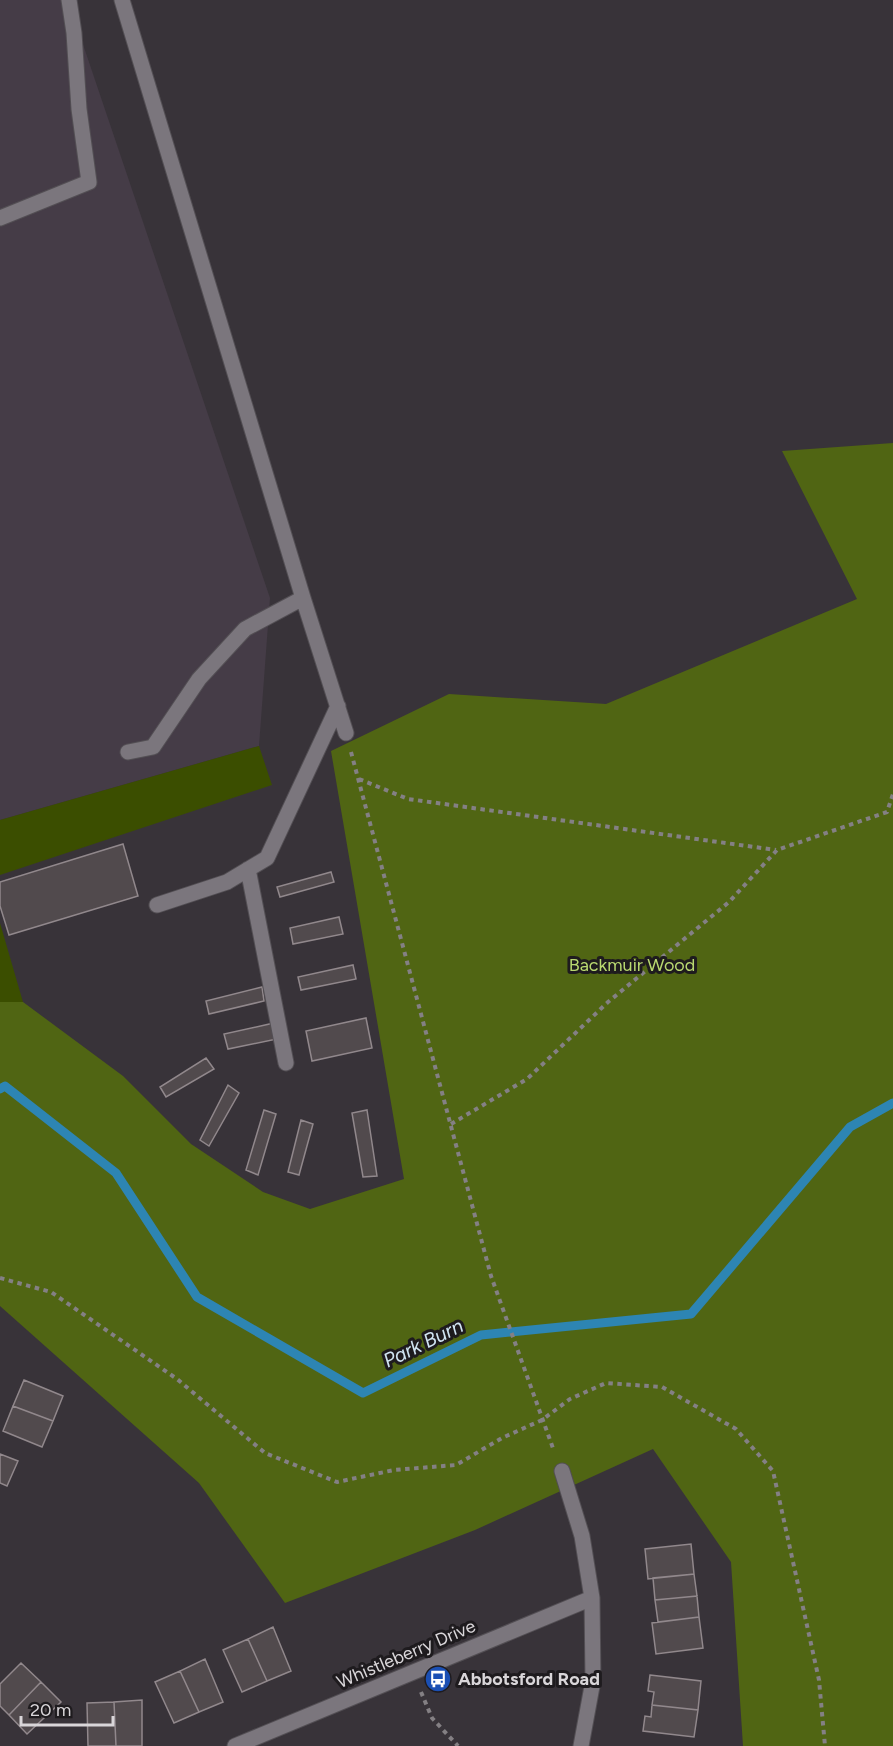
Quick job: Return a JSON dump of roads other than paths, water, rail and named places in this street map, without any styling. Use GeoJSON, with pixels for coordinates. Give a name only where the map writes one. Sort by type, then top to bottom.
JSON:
{"type":"FeatureCollection","features":[{"type":"Feature","properties":{"kind":"street"},"geometry":{"type":"LineString","coordinates":[[0,218],[89,182],[79,110],[74,33],[69,0]]}},
{"type":"Feature","properties":{"kind":"street"},"geometry":{"type":"LineString","coordinates":[[122,0],[346,733]]}},
{"type":"Feature","properties":{"kind":"street"},"geometry":{"type":"LineString","coordinates":[[128,752],[153,747],[199,679],[245,629],[303,598]]}},
{"type":"Feature","properties":{"kind":"street"},"geometry":{"type":"LineString","coordinates":[[157,905],[227,882],[267,858],[338,706]]}},
{"type":"Feature","properties":{"kind":"street"},"geometry":{"type":"LineString","coordinates":[[248,869],[286,1063]]}},
{"type":"Feature","properties":{"kind":"street"},"geometry":{"type":"LineString","coordinates":[[562,1471],[582,1536],[592,1598],[593,1681],[581,1746]]}},
{"type":"Feature","properties":{"kind":"street","name":"Whistleberry Drive"},"geometry":{"type":"LineString","coordinates":[[235,1746],[592,1598]]}},
{"type":"Feature","properties":{"kind":"waterway","name":"Park Burn"},"geometry":{"type":"LineString","coordinates":[[0,1089],[5,1086],[116,1173],[197,1297],[363,1393],[481,1335],[691,1314],[850,1127],[893,1103]]}},
{"type":"Feature","properties":{"kind":"place","name":"Abbotsford Road"},"geometry":{"type":"Point","coordinates":[438,1679]}},
{"type":"Feature","properties":{"kind":"park label","name":"Backmuir Wood"},"geometry":{"type":"Point","coordinates":[632,965]}}]}
